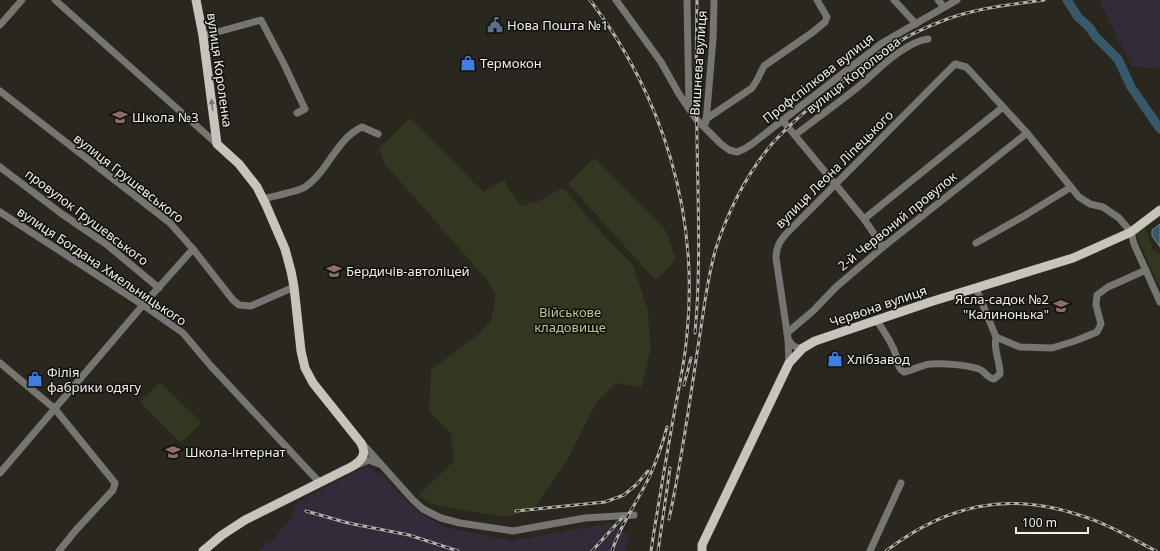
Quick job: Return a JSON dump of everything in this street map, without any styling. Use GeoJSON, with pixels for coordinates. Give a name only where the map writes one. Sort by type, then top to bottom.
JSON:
{"type":"FeatureCollection","features":[{"type":"Feature","properties":{"kind":"main road","name":"вулиця Короленка"},"geometry":{"type":"LineString","coordinates":[[196,0],[203,36],[217,144]]}},
{"type":"Feature","properties":{"kind":"main road"},"geometry":{"type":"LineString","coordinates":[[203,551],[222,534],[245,520],[353,466],[364,456],[364,449],[361,443],[313,383],[305,368],[301,351],[291,271],[284,249],[263,199],[257,187],[239,164],[217,144]]}},
{"type":"Feature","properties":{"kind":"main road","name":"Червона вулиця"},"geometry":{"type":"LineString","coordinates":[[702,551],[702,545],[789,363],[803,348],[815,341],[930,302],[1073,258],[1131,232],[1160,210]]}},
{"type":"Feature","properties":{"kind":"street"},"geometry":{"type":"LineString","coordinates":[[0,25],[22,0]]}},
{"type":"Feature","properties":{"kind":"street"},"geometry":{"type":"LineString","coordinates":[[55,0],[217,144]]}},
{"type":"Feature","properties":{"kind":"street"},"geometry":{"type":"LineString","coordinates":[[616,0],[661,62],[678,94],[696,119],[705,128]]}},
{"type":"Feature","properties":{"kind":"street"},"geometry":{"type":"LineString","coordinates":[[687,0],[688,108]]}},
{"type":"Feature","properties":{"kind":"street","name":"Вишнева вулиця"},"geometry":{"type":"LineString","coordinates":[[705,128],[713,39],[714,0]]}},
{"type":"Feature","properties":{"kind":"street"},"geometry":{"type":"LineString","coordinates":[[706,120],[752,88],[758,80],[764,66],[825,22],[827,16],[817,0]]}},
{"type":"Feature","properties":{"kind":"street"},"geometry":{"type":"LineString","coordinates":[[894,0],[916,24]]}},
{"type":"Feature","properties":{"kind":"street"},"geometry":{"type":"LineString","coordinates":[[938,0],[944,7]]}},
{"type":"Feature","properties":{"kind":"street","name":"Профспілкова вулиця"},"geometry":{"type":"LineString","coordinates":[[705,128],[729,150],[737,152],[744,149],[783,121],[882,43],[957,0]]}},
{"type":"Feature","properties":{"kind":"street"},"geometry":{"type":"LineString","coordinates":[[203,36],[261,20],[305,109],[297,113]]}},
{"type":"Feature","properties":{"kind":"street","name":"вулиця Корольова"},"geometry":{"type":"LineString","coordinates":[[795,135],[858,86],[882,65],[910,46],[921,40],[928,39]]}},
{"type":"Feature","properties":{"kind":"street","name":"вулиця Леона Ліпецького"},"geometry":{"type":"LineString","coordinates":[[789,363],[787,336],[776,258],[776,250],[782,239],[956,64],[961,65],[970,71],[1003,107]]}},
{"type":"Feature","properties":{"kind":"street","name":"вулиця Грушевського"},"geometry":{"type":"LineString","coordinates":[[0,91],[170,223],[193,249],[233,300],[239,305],[251,306],[294,287]]}},
{"type":"Feature","properties":{"kind":"street"},"geometry":{"type":"LineString","coordinates":[[864,220],[1003,107],[1027,133],[1079,197],[1085,201],[1103,207],[1119,218],[1131,232],[1134,244],[1160,302]]}},
{"type":"Feature","properties":{"kind":"street"},"geometry":{"type":"LineString","coordinates":[[783,121],[864,220],[883,246]]}},
{"type":"Feature","properties":{"kind":"street"},"geometry":{"type":"LineString","coordinates":[[263,199],[303,188],[316,178],[345,140],[356,130],[362,127],[378,134]]}},
{"type":"Feature","properties":{"kind":"street","name":"2-й Червоний провулок"},"geometry":{"type":"LineString","coordinates":[[787,336],[836,287],[883,246],[1027,133]]}},
{"type":"Feature","properties":{"kind":"street","name":"провулок Грушевського"},"geometry":{"type":"LineString","coordinates":[[0,167],[62,214],[106,244],[159,288]]}},
{"type":"Feature","properties":{"kind":"street"},"geometry":{"type":"LineString","coordinates":[[976,243],[1024,216],[1070,187]]}},
{"type":"Feature","properties":{"kind":"street","name":"вулиця Богдана Хмельницького"},"geometry":{"type":"LineString","coordinates":[[0,212],[143,305],[183,333],[210,365],[320,483]]}},
{"type":"Feature","properties":{"kind":"street"},"geometry":{"type":"LineString","coordinates":[[0,473],[143,305],[193,249]]}},
{"type":"Feature","properties":{"kind":"street"},"geometry":{"type":"LineString","coordinates":[[996,337],[1020,347],[1052,348],[1097,332],[1101,324],[1096,305],[1097,295],[1108,287],[1146,270]]}},
{"type":"Feature","properties":{"kind":"street"},"geometry":{"type":"LineString","coordinates":[[877,321],[896,354],[899,368],[904,372],[930,364],[942,364],[966,366],[981,370],[987,377],[994,379],[1000,374],[1000,367],[994,345],[996,337],[976,288]]}},
{"type":"Feature","properties":{"kind":"street"},"geometry":{"type":"LineString","coordinates":[[787,336],[794,346],[797,348],[803,348]]}},
{"type":"Feature","properties":{"kind":"street"},"geometry":{"type":"LineString","coordinates":[[0,362],[55,408],[115,483],[113,490],[59,551]]}},
{"type":"Feature","properties":{"kind":"street"},"geometry":{"type":"LineString","coordinates":[[361,443],[413,500],[423,509],[441,518],[460,523],[513,530],[585,518],[634,515]]}},
{"type":"Feature","properties":{"kind":"street"},"geometry":{"type":"LineString","coordinates":[[353,466],[369,460],[382,465]]}},
{"type":"Feature","properties":{"kind":"street"},"geometry":{"type":"LineString","coordinates":[[870,551],[901,483]]}},
{"type":"Feature","properties":{"kind":"shaded area"},"geometry":{"type":"Polygon","coordinates":[[[1099,0],[1160,0],[1160,68],[1132,67],[1099,0]]]}},
{"type":"Feature","properties":{"kind":"shaded area"},"geometry":{"type":"Polygon","coordinates":[[[367,466],[383,476],[415,510],[444,527],[511,541],[611,523],[629,536],[625,551],[259,551],[267,541],[273,541],[284,525],[291,520],[297,502],[367,466]]]}},
{"type":"Feature","properties":{"kind":"green space","name":"Військове кладовище"},"geometry":{"type":"Polygon","coordinates":[[[410,118],[483,192],[504,180],[520,206],[539,201],[563,188],[599,230],[633,265],[648,311],[651,349],[641,388],[616,383],[596,403],[566,462],[533,510],[506,517],[432,504],[419,495],[454,461],[451,434],[429,411],[431,370],[479,334],[491,320],[495,294],[488,281],[384,163],[379,148],[410,118]]]}},
{"type":"Feature","properties":{"kind":"green space"},"geometry":{"type":"Polygon","coordinates":[[[595,158],[666,231],[676,260],[655,280],[568,183],[595,158]]]}},
{"type":"Feature","properties":{"kind":"green space"},"geometry":{"type":"Polygon","coordinates":[[[1145,228],[1153,250],[1160,254],[1160,289],[1136,233],[1145,228]]]}},
{"type":"Feature","properties":{"kind":"green space"},"geometry":{"type":"Polygon","coordinates":[[[160,382],[202,423],[181,443],[140,402],[160,382]]]}},
{"type":"Feature","properties":{"kind":"water"},"geometry":{"type":"Polygon","coordinates":[[[1160,224],[1160,247],[1152,236],[1152,230],[1160,224]]]}},
{"type":"Feature","properties":{"kind":"waterway"},"geometry":{"type":"LineString","coordinates":[[1067,0],[1078,17],[1118,59],[1131,87],[1160,129]]}},
{"type":"Feature","properties":{"kind":"railway"},"geometry":{"type":"LineString","coordinates":[[590,0],[616,37],[638,76],[656,116],[670,158],[681,200],[687,244],[689,289],[686,344],[651,551]]}},
{"type":"Feature","properties":{"kind":"railway"},"geometry":{"type":"LineString","coordinates":[[695,333],[699,261],[696,88],[697,0]]}},
{"type":"Feature","properties":{"kind":"railway"},"geometry":{"type":"LineString","coordinates":[[669,519],[682,452],[706,294],[713,259],[732,207],[762,156],[796,119],[870,59],[914,33],[961,15],[997,7],[1044,0]]}},
{"type":"Feature","properties":{"kind":"railway"},"geometry":{"type":"LineString","coordinates":[[684,385],[691,358]]}},
{"type":"Feature","properties":{"kind":"railway"},"geometry":{"type":"LineString","coordinates":[[612,551],[620,530],[652,471],[667,427]]}},
{"type":"Feature","properties":{"kind":"railway"},"geometry":{"type":"LineString","coordinates":[[658,551],[670,468]]}},
{"type":"Feature","properties":{"kind":"railway"},"geometry":{"type":"LineString","coordinates":[[516,511],[605,502],[624,495],[637,484],[648,471]]}},
{"type":"Feature","properties":{"kind":"railway"},"geometry":{"type":"LineString","coordinates":[[886,551],[909,535],[954,513],[978,507],[1002,504],[1027,504],[1052,508],[1089,518],[1109,526],[1156,551]]}},
{"type":"Feature","properties":{"kind":"railway"},"geometry":{"type":"LineString","coordinates":[[306,511],[348,523],[409,535],[458,551]]}},
{"type":"Feature","properties":{"kind":"railway"},"geometry":{"type":"LineString","coordinates":[[592,551],[623,517]]}},
{"type":"Feature","properties":{"kind":"place","name":"Нова Пошта №1"},"geometry":{"type":"Point","coordinates":[495,25]}},
{"type":"Feature","properties":{"kind":"place","name":"Термокон"},"geometry":{"type":"Point","coordinates":[468,63]}},
{"type":"Feature","properties":{"kind":"place","name":"Школа №3"},"geometry":{"type":"Point","coordinates":[120,117]}},
{"type":"Feature","properties":{"kind":"place","name":"Бердичів-автоліцей"},"geometry":{"type":"Point","coordinates":[334,271]}},
{"type":"Feature","properties":{"kind":"place","name":"Ясла-садок №2 \"Калинонька\""},"geometry":{"type":"Point","coordinates":[1061,306]}},
{"type":"Feature","properties":{"kind":"place","name":"Хлібзавод"},"geometry":{"type":"Point","coordinates":[835,359]}},
{"type":"Feature","properties":{"kind":"place","name":"Філія фабрики одягу"},"geometry":{"type":"Point","coordinates":[35,379]}},
{"type":"Feature","properties":{"kind":"place","name":"Школа-Інтернат"},"geometry":{"type":"Point","coordinates":[173,452]}}]}
